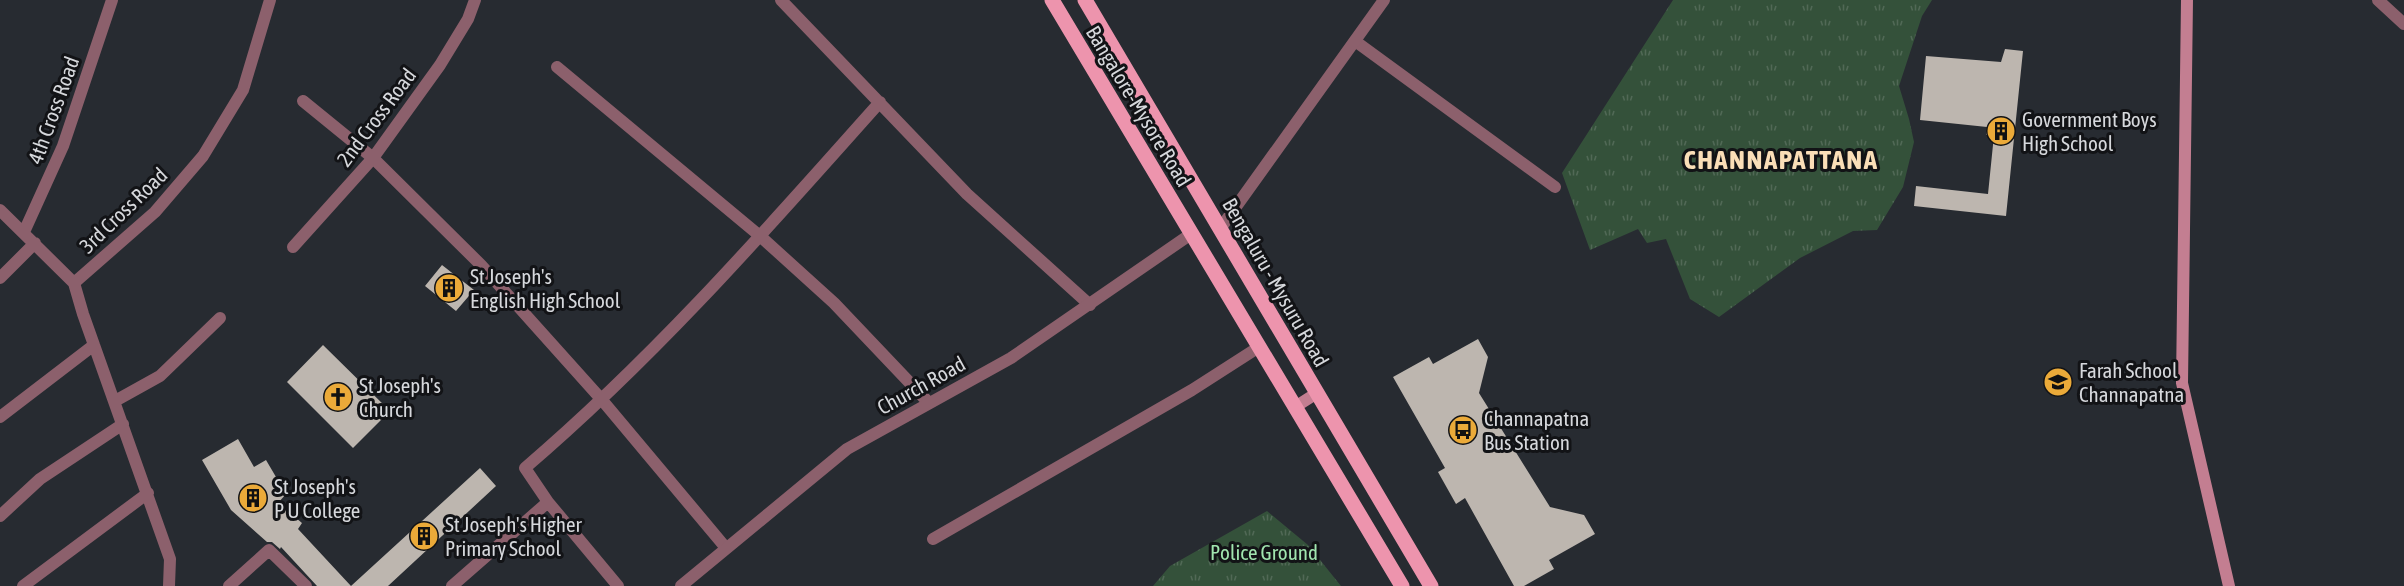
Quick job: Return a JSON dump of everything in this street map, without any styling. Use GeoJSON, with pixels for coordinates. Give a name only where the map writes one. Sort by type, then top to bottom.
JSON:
{"type":"FeatureCollection","features":[{"type":"Feature","properties":{"kind":"main road","name":"Bangalore-Mysore Road"},"geometry":{"type":"LineString","coordinates":[[1052,0],[1191,234]]}},
{"type":"Feature","properties":{"kind":"main road","name":"Bengaluru - Mysuru Road"},"geometry":{"type":"LineString","coordinates":[[1086,0],[1431,586]]}},
{"type":"Feature","properties":{"kind":"main road"},"geometry":{"type":"LineString","coordinates":[[2187,0],[2182,383],[2229,586]]}},
{"type":"Feature","properties":{"kind":"main road"},"geometry":{"type":"LineString","coordinates":[[1191,234],[1402,586]]}},
{"type":"Feature","properties":{"kind":"main road"},"geometry":{"type":"LineString","coordinates":[[1295,407],[1317,393]]}},
{"type":"Feature","properties":{"kind":"street","name":"4th Cross Road"},"geometry":{"type":"LineString","coordinates":[[24,232],[63,146],[112,0]]}},
{"type":"Feature","properties":{"kind":"street","name":"3rd Cross Road"},"geometry":{"type":"LineString","coordinates":[[74,283],[155,212],[203,156],[243,90],[270,0]]}},
{"type":"Feature","properties":{"kind":"street","name":"2nd Cross Road"},"geometry":{"type":"LineString","coordinates":[[293,246],[373,158],[440,65],[468,18],[475,0]]}},
{"type":"Feature","properties":{"kind":"street"},"geometry":{"type":"LineString","coordinates":[[781,0],[967,194],[1090,304]]}},
{"type":"Feature","properties":{"kind":"street"},"geometry":{"type":"LineString","coordinates":[[1220,229],[1384,0]]}},
{"type":"Feature","properties":{"kind":"street"},"geometry":{"type":"LineString","coordinates":[[2378,0],[2404,24]]}},
{"type":"Feature","properties":{"kind":"street"},"geometry":{"type":"LineString","coordinates":[[1355,41],[1555,187]]}},
{"type":"Feature","properties":{"kind":"street"},"geometry":{"type":"LineString","coordinates":[[557,67],[760,236],[834,303],[929,403]]}},
{"type":"Feature","properties":{"kind":"street"},"geometry":{"type":"LineString","coordinates":[[303,101],[373,158],[481,265],[602,400],[726,548]]}},
{"type":"Feature","properties":{"kind":"street"},"geometry":{"type":"LineString","coordinates":[[618,586],[548,502],[525,468],[602,400],[760,236],[880,102]]}},
{"type":"Feature","properties":{"kind":"street"},"geometry":{"type":"LineString","coordinates":[[0,210],[74,283],[170,559],[169,586]]}},
{"type":"Feature","properties":{"kind":"street","name":"Church Road"},"geometry":{"type":"LineString","coordinates":[[681,586],[847,449],[1011,358],[1191,234]]}},
{"type":"Feature","properties":{"kind":"street"},"geometry":{"type":"LineString","coordinates":[[0,278],[35,243]]}},
{"type":"Feature","properties":{"kind":"street"},"geometry":{"type":"LineString","coordinates":[[115,401],[160,376],[220,318]]}},
{"type":"Feature","properties":{"kind":"street"},"geometry":{"type":"LineString","coordinates":[[0,417],[94,345]]}},
{"type":"Feature","properties":{"kind":"street"},"geometry":{"type":"LineString","coordinates":[[933,539],[1192,390],[1259,347]]}},
{"type":"Feature","properties":{"kind":"street"},"geometry":{"type":"LineString","coordinates":[[0,516],[40,479],[123,424]]}},
{"type":"Feature","properties":{"kind":"street"},"geometry":{"type":"LineString","coordinates":[[23,586],[148,493]]}},
{"type":"Feature","properties":{"kind":"street"},"geometry":{"type":"LineString","coordinates":[[452,586],[548,502]]}},
{"type":"Feature","properties":{"kind":"street"},"geometry":{"type":"LineString","coordinates":[[229,586],[269,550],[306,586]]}},
{"type":"Feature","properties":{"kind":"green space"},"geometry":{"type":"Polygon","coordinates":[[[1673,0],[1932,0],[1922,16],[1899,86],[1914,142],[1903,187],[1877,230],[1853,231],[1800,258],[1719,317],[1690,299],[1666,239],[1647,243],[1638,229],[1590,250],[1562,173],[1673,0]]]}},
{"type":"Feature","properties":{"kind":"green space","name":"Police Ground"},"geometry":{"type":"Polygon","coordinates":[[[1267,511],[1308,545],[1341,586],[1153,586],[1170,566],[1267,511]]]}},
{"type":"Feature","properties":{"kind":"building","name":"Government Boys High School"},"geometry":{"type":"Polygon","coordinates":[[[2005,49],[2023,51],[2006,216],[1914,206],[1916,186],[1988,194],[1994,135],[1986,135],[1987,127],[1920,120],[1926,56],[2001,62],[2005,49]]]}},
{"type":"Feature","properties":{"kind":"building","name":"St Joseph's English High School"},"geometry":{"type":"Polygon","coordinates":[[[442,265],[474,290],[456,311],[425,286],[442,265]]]}},
{"type":"Feature","properties":{"kind":"building","name":"Channapatna Bus Station"},"geometry":{"type":"Polygon","coordinates":[[[1478,339],[1488,357],[1479,393],[1550,507],[1584,515],[1595,534],[1549,560],[1554,569],[1524,586],[1514,586],[1465,498],[1456,504],[1438,472],[1445,468],[1393,377],[1429,357],[1433,364],[1478,339]]]}},
{"type":"Feature","properties":{"kind":"building","name":"St Joseph's Church"},"geometry":{"type":"Polygon","coordinates":[[[323,345],[390,411],[353,448],[287,382],[323,345]]]}},
{"type":"Feature","properties":{"kind":"building","name":"St Joseph's P U College"},"geometry":{"type":"Polygon","coordinates":[[[238,439],[254,467],[266,460],[286,494],[278,503],[302,523],[298,529],[351,586],[317,586],[281,547],[280,549],[272,542],[267,542],[231,510],[202,460],[238,439]]]}},
{"type":"Feature","properties":{"kind":"building","name":"St Joseph's Higher Primary School"},"geometry":{"type":"Polygon","coordinates":[[[480,468],[496,486],[388,586],[351,586],[480,468]]]}},
{"type":"Feature","properties":{"kind":"place","name":"Government Boys High School"},"geometry":{"type":"Point","coordinates":[2001,131]}},
{"type":"Feature","properties":{"kind":"place","name":"St Joseph's English High School"},"geometry":{"type":"Point","coordinates":[449,288]}},
{"type":"Feature","properties":{"kind":"place","name":"Farah School Channapatna"},"geometry":{"type":"Point","coordinates":[2058,382]}},
{"type":"Feature","properties":{"kind":"place","name":"St Joseph's Church"},"geometry":{"type":"Point","coordinates":[338,397]}},
{"type":"Feature","properties":{"kind":"place","name":"Channapatna Bus Station"},"geometry":{"type":"Point","coordinates":[1463,430]}},
{"type":"Feature","properties":{"kind":"place","name":"St Joseph's P U College"},"geometry":{"type":"Point","coordinates":[253,498]}},
{"type":"Feature","properties":{"kind":"place","name":"St Joseph's Higher Primary School"},"geometry":{"type":"Point","coordinates":[424,536]}},
{"type":"Feature","properties":{"kind":"district","name":"CHANNAPATTANA"},"geometry":{"type":"Point","coordinates":[1781,159]}}]}
